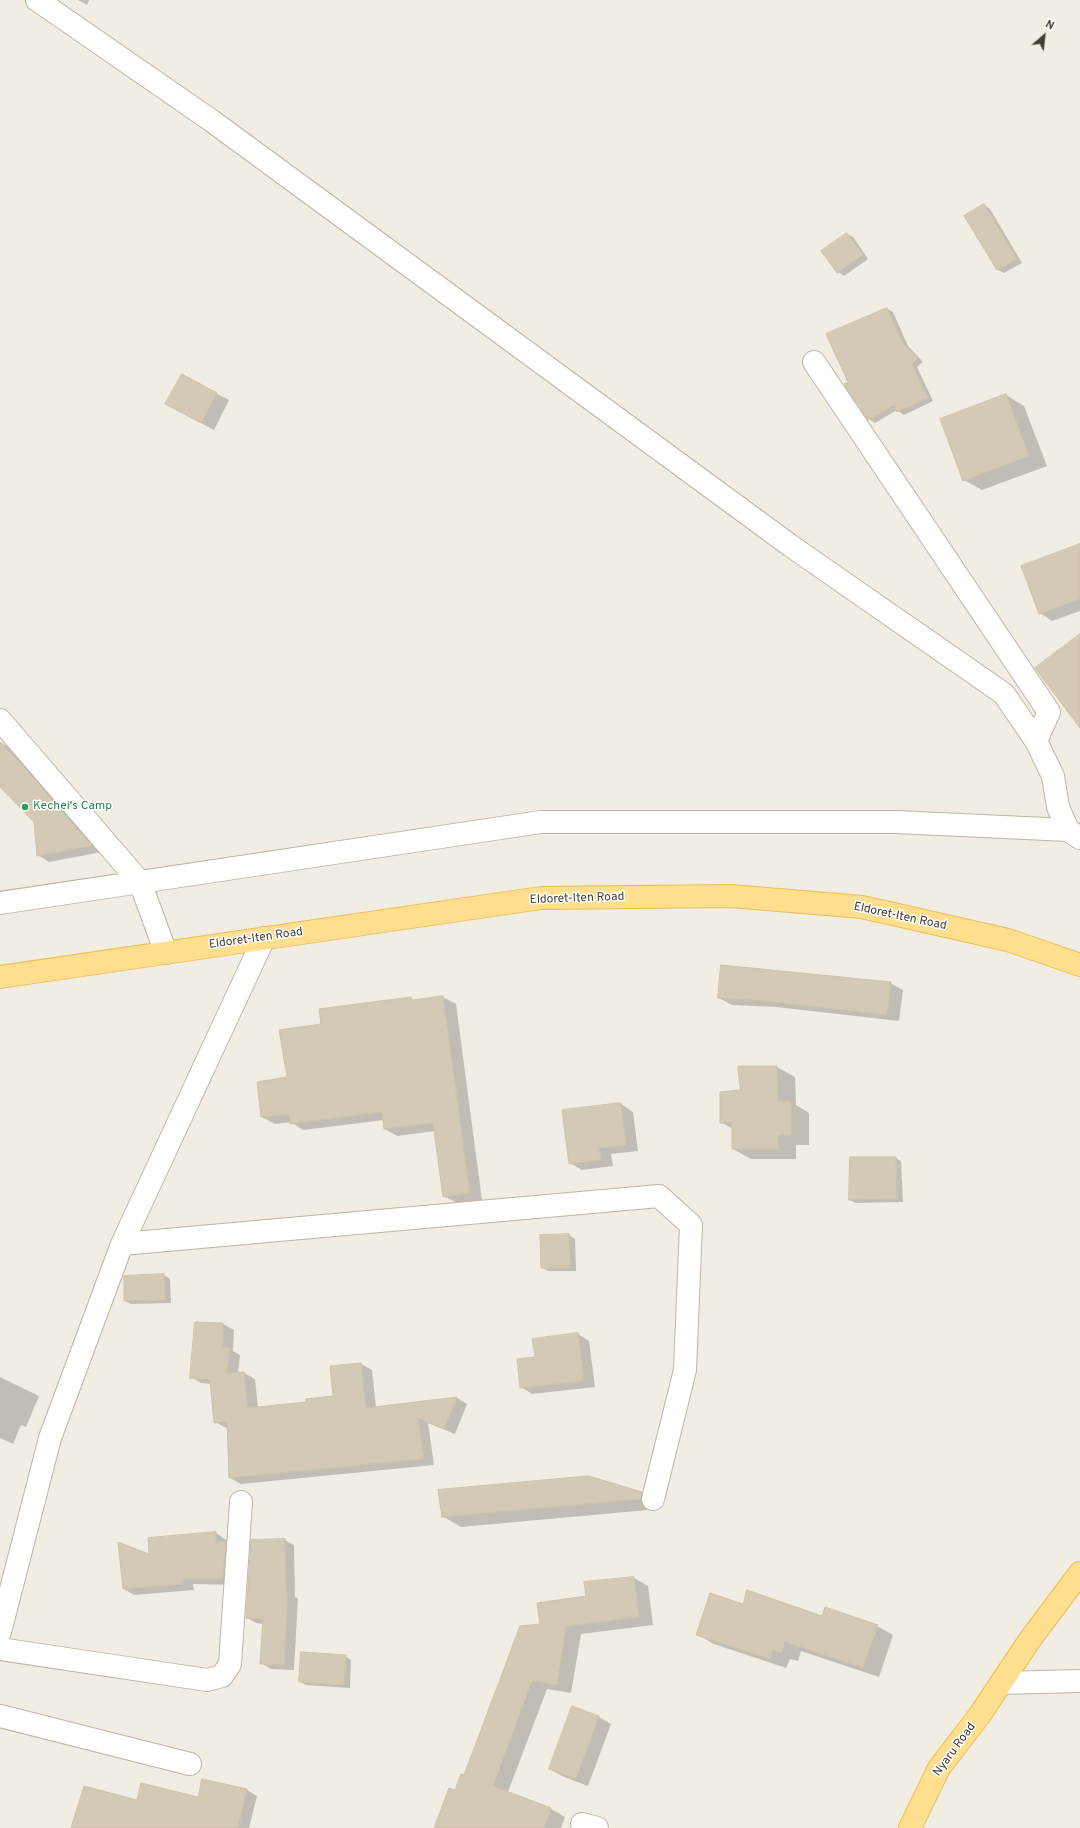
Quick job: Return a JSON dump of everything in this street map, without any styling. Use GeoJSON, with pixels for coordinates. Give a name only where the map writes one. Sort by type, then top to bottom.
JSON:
{"type":"FeatureCollection","features":[{"type":"Feature","properties":{"kind":"main road","name":"Eldoret-Iten Road"},"geometry":{"type":"LineString","coordinates":[[0,977],[541,898],[731,896],[862,907],[1008,940],[1080,964]]}},
{"type":"Feature","properties":{"kind":"main road","name":"Nyaru Road"},"geometry":{"type":"LineString","coordinates":[[910,1828],[939,1768],[979,1716],[1028,1641],[1080,1573]]}},
{"type":"Feature","properties":{"kind":"street"},"geometry":{"type":"LineString","coordinates":[[37,0],[212,121],[791,546],[1004,694],[1036,741],[1053,776],[1058,808],[1074,834]]}},
{"type":"Feature","properties":{"kind":"street"},"geometry":{"type":"LineString","coordinates":[[814,362],[1049,712],[1036,741]]}},
{"type":"Feature","properties":{"kind":"street"},"geometry":{"type":"LineString","coordinates":[[0,720],[140,882],[166,953]]}},
{"type":"Feature","properties":{"kind":"street"},"geometry":{"type":"LineString","coordinates":[[0,903],[541,822],[896,822],[1074,834]]}},
{"type":"Feature","properties":{"kind":"street"},"geometry":{"type":"LineString","coordinates":[[0,1632],[50,1438],[122,1244],[264,938]]}},
{"type":"Feature","properties":{"kind":"street"},"geometry":{"type":"LineString","coordinates":[[122,1244],[660,1196],[691,1225],[685,1370],[653,1499]]}},
{"type":"Feature","properties":{"kind":"street"},"geometry":{"type":"LineString","coordinates":[[0,1649],[207,1680],[222,1676],[230,1664],[241,1502]]}},
{"type":"Feature","properties":{"kind":"street"},"geometry":{"type":"LineString","coordinates":[[1001,1683],[1080,1681]]}},
{"type":"Feature","properties":{"kind":"street"},"geometry":{"type":"LineString","coordinates":[[0,1716],[190,1764]]}},
{"type":"Feature","properties":{"kind":"building"},"geometry":{"type":"Polygon","coordinates":[[[984,204],[1017,259],[997,270],[964,216],[984,204]]]}},
{"type":"Feature","properties":{"kind":"building"},"geometry":{"type":"Polygon","coordinates":[[[847,233],[863,255],[837,273],[821,251],[847,233]]]}},
{"type":"Feature","properties":{"kind":"building"},"geometry":{"type":"Polygon","coordinates":[[[887,308],[902,342],[918,358],[912,364],[928,398],[897,412],[894,405],[868,420],[844,384],[848,382],[826,334],[887,308]]]}},
{"type":"Feature","properties":{"kind":"building"},"geometry":{"type":"Polygon","coordinates":[[[182,374],[217,393],[201,423],[165,404],[182,374]]]}},
{"type":"Feature","properties":{"kind":"building"},"geometry":{"type":"Polygon","coordinates":[[[1006,394],[1029,456],[963,481],[940,419],[1006,394]]]}},
{"type":"Feature","properties":{"kind":"building"},"geometry":{"type":"Polygon","coordinates":[[[1080,544],[1080,599],[1039,614],[1021,566],[1080,544]]]}},
{"type":"Feature","properties":{"kind":"building"},"geometry":{"type":"Polygon","coordinates":[[[1080,634],[1080,728],[1035,668],[1080,634]]]}},
{"type":"Feature","properties":{"kind":"building"},"geometry":{"type":"Polygon","coordinates":[[[0,742],[25,768],[92,846],[37,856],[34,822],[0,787],[0,742]]]}},
{"type":"Feature","properties":{"kind":"building"},"geometry":{"type":"Polygon","coordinates":[[[721,965],[891,982],[887,1015],[763,1001],[718,998],[721,965]]]}},
{"type":"Feature","properties":{"kind":"building"},"geometry":{"type":"Polygon","coordinates":[[[443,996],[470,1193],[443,1197],[433,1123],[384,1129],[382,1112],[290,1124],[289,1114],[261,1117],[257,1082],[287,1077],[279,1030],[321,1024],[319,1009],[411,997],[412,1000],[443,996]]]}},
{"type":"Feature","properties":{"kind":"building"},"geometry":{"type":"Polygon","coordinates":[[[738,1066],[777,1066],[778,1101],[791,1101],[791,1135],[778,1135],[778,1149],[732,1149],[732,1123],[720,1123],[720,1092],[740,1090],[738,1066]]]}},
{"type":"Feature","properties":{"kind":"building"},"geometry":{"type":"Polygon","coordinates":[[[621,1103],[626,1145],[599,1148],[601,1160],[569,1164],[562,1110],[621,1103]]]}},
{"type":"Feature","properties":{"kind":"building"},"geometry":{"type":"Polygon","coordinates":[[[850,1157],[896,1157],[897,1199],[849,1200],[850,1157]]]}},
{"type":"Feature","properties":{"kind":"building"},"geometry":{"type":"Polygon","coordinates":[[[569,1234],[570,1268],[541,1268],[540,1235],[569,1234]]]}},
{"type":"Feature","properties":{"kind":"building"},"geometry":{"type":"Polygon","coordinates":[[[164,1274],[165,1300],[124,1301],[124,1276],[164,1274]]]}},
{"type":"Feature","properties":{"kind":"building"},"geometry":{"type":"Polygon","coordinates":[[[195,1322],[223,1323],[223,1347],[230,1348],[227,1373],[244,1372],[248,1408],[306,1402],[306,1399],[333,1396],[330,1366],[361,1363],[366,1408],[457,1397],[444,1429],[418,1418],[424,1459],[229,1478],[227,1421],[214,1423],[210,1380],[190,1378],[195,1322]]]}},
{"type":"Feature","properties":{"kind":"building"},"geometry":{"type":"Polygon","coordinates":[[[578,1333],[584,1381],[520,1388],[517,1359],[535,1357],[532,1339],[578,1333]]]}},
{"type":"Feature","properties":{"kind":"building"},"geometry":{"type":"Polygon","coordinates":[[[589,1476],[642,1492],[641,1499],[442,1517],[438,1490],[589,1476]]]}},
{"type":"Feature","properties":{"kind":"building"},"geometry":{"type":"Polygon","coordinates":[[[216,1532],[216,1542],[226,1541],[223,1579],[183,1579],[184,1584],[123,1589],[118,1542],[149,1554],[148,1538],[216,1532]]]}},
{"type":"Feature","properties":{"kind":"building"},"geometry":{"type":"Polygon","coordinates":[[[285,1539],[286,1592],[288,1592],[284,1665],[260,1664],[263,1619],[246,1618],[251,1540],[285,1539]]]}},
{"type":"Feature","properties":{"kind":"building"},"geometry":{"type":"Polygon","coordinates":[[[634,1577],[639,1617],[566,1626],[557,1685],[532,1681],[493,1786],[551,1808],[544,1828],[434,1828],[449,1788],[455,1790],[461,1774],[464,1775],[520,1626],[540,1624],[537,1603],[586,1596],[584,1582],[634,1577]]]}},
{"type":"Feature","properties":{"kind":"building"},"geometry":{"type":"Polygon","coordinates":[[[747,1590],[822,1616],[825,1607],[878,1625],[863,1668],[785,1642],[782,1653],[773,1650],[770,1659],[696,1635],[710,1593],[743,1604],[747,1590]]]}},
{"type":"Feature","properties":{"kind":"building"},"geometry":{"type":"Polygon","coordinates":[[[301,1652],[346,1655],[344,1685],[299,1682],[301,1652]]]}},
{"type":"Feature","properties":{"kind":"building"},"geometry":{"type":"Polygon","coordinates":[[[572,1706],[599,1716],[576,1779],[549,1769],[572,1706]]]}},
{"type":"Feature","properties":{"kind":"building"},"geometry":{"type":"Polygon","coordinates":[[[202,1779],[247,1789],[238,1828],[71,1828],[84,1786],[137,1800],[141,1783],[198,1797],[202,1779]]]}},
{"type":"Feature","properties":{"kind":"place","name":"Kechei's Camp"},"geometry":{"type":"Point","coordinates":[25,807]}}]}
